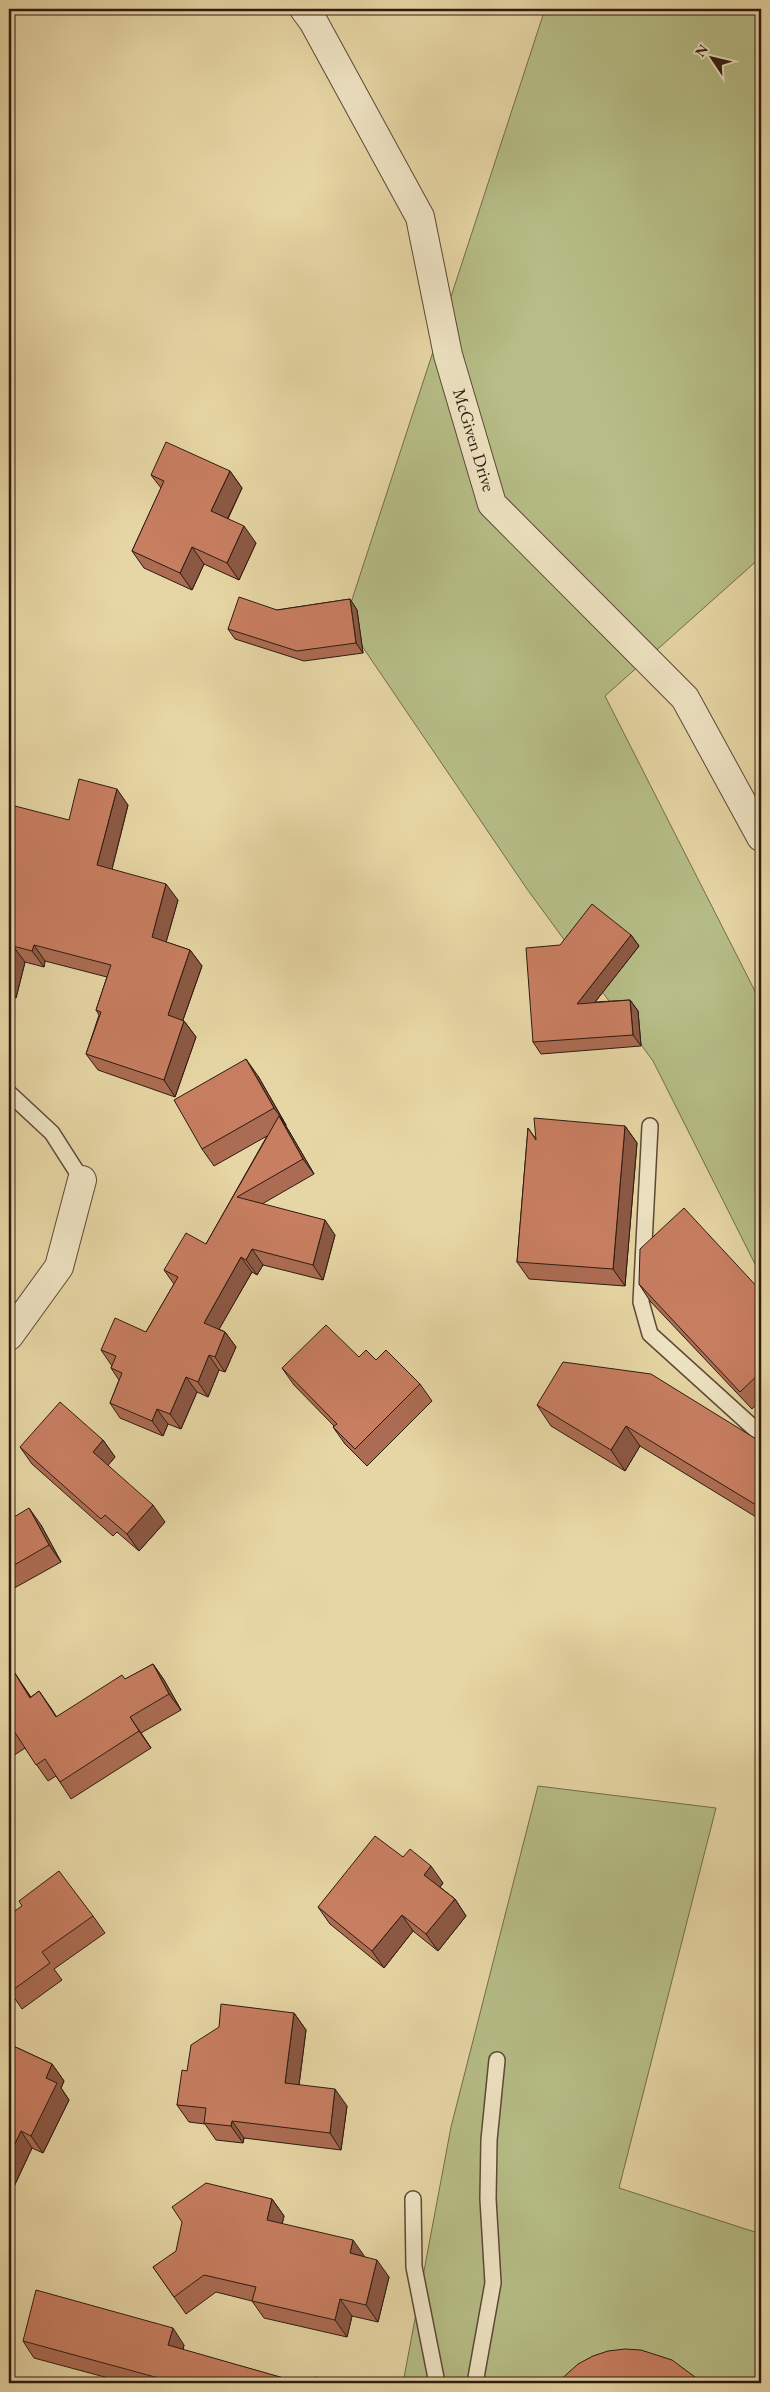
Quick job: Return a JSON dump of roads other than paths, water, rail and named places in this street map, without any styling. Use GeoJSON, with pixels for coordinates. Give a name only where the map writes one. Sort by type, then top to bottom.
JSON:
{"type":"FeatureCollection","features":[{"type":"Feature","properties":{"kind":"street","name":"McGiven Drive"},"geometry":{"type":"LineString","coordinates":[[304,9],[313,20],[420,217],[448,355],[492,504],[685,698],[761,837]]}},
{"type":"Feature","properties":{"kind":"street"},"geometry":{"type":"LineString","coordinates":[[9,1336],[59,1267],[82,1180]]}},
{"type":"Feature","properties":{"kind":"lane"},"geometry":{"type":"LineString","coordinates":[[9,1093],[52,1133],[82,1180]]}},
{"type":"Feature","properties":{"kind":"lane"},"geometry":{"type":"LineString","coordinates":[[650,1126],[641,1302],[650,1334],[756,1430],[761,1432]]}},
{"type":"Feature","properties":{"kind":"lane"},"geometry":{"type":"LineString","coordinates":[[474,2383],[493,2283],[488,2199],[489,2140],[496,2060]]}},
{"type":"Feature","properties":{"kind":"lane"},"geometry":{"type":"LineString","coordinates":[[413,2199],[414,2266],[437,2383]]}}]}
